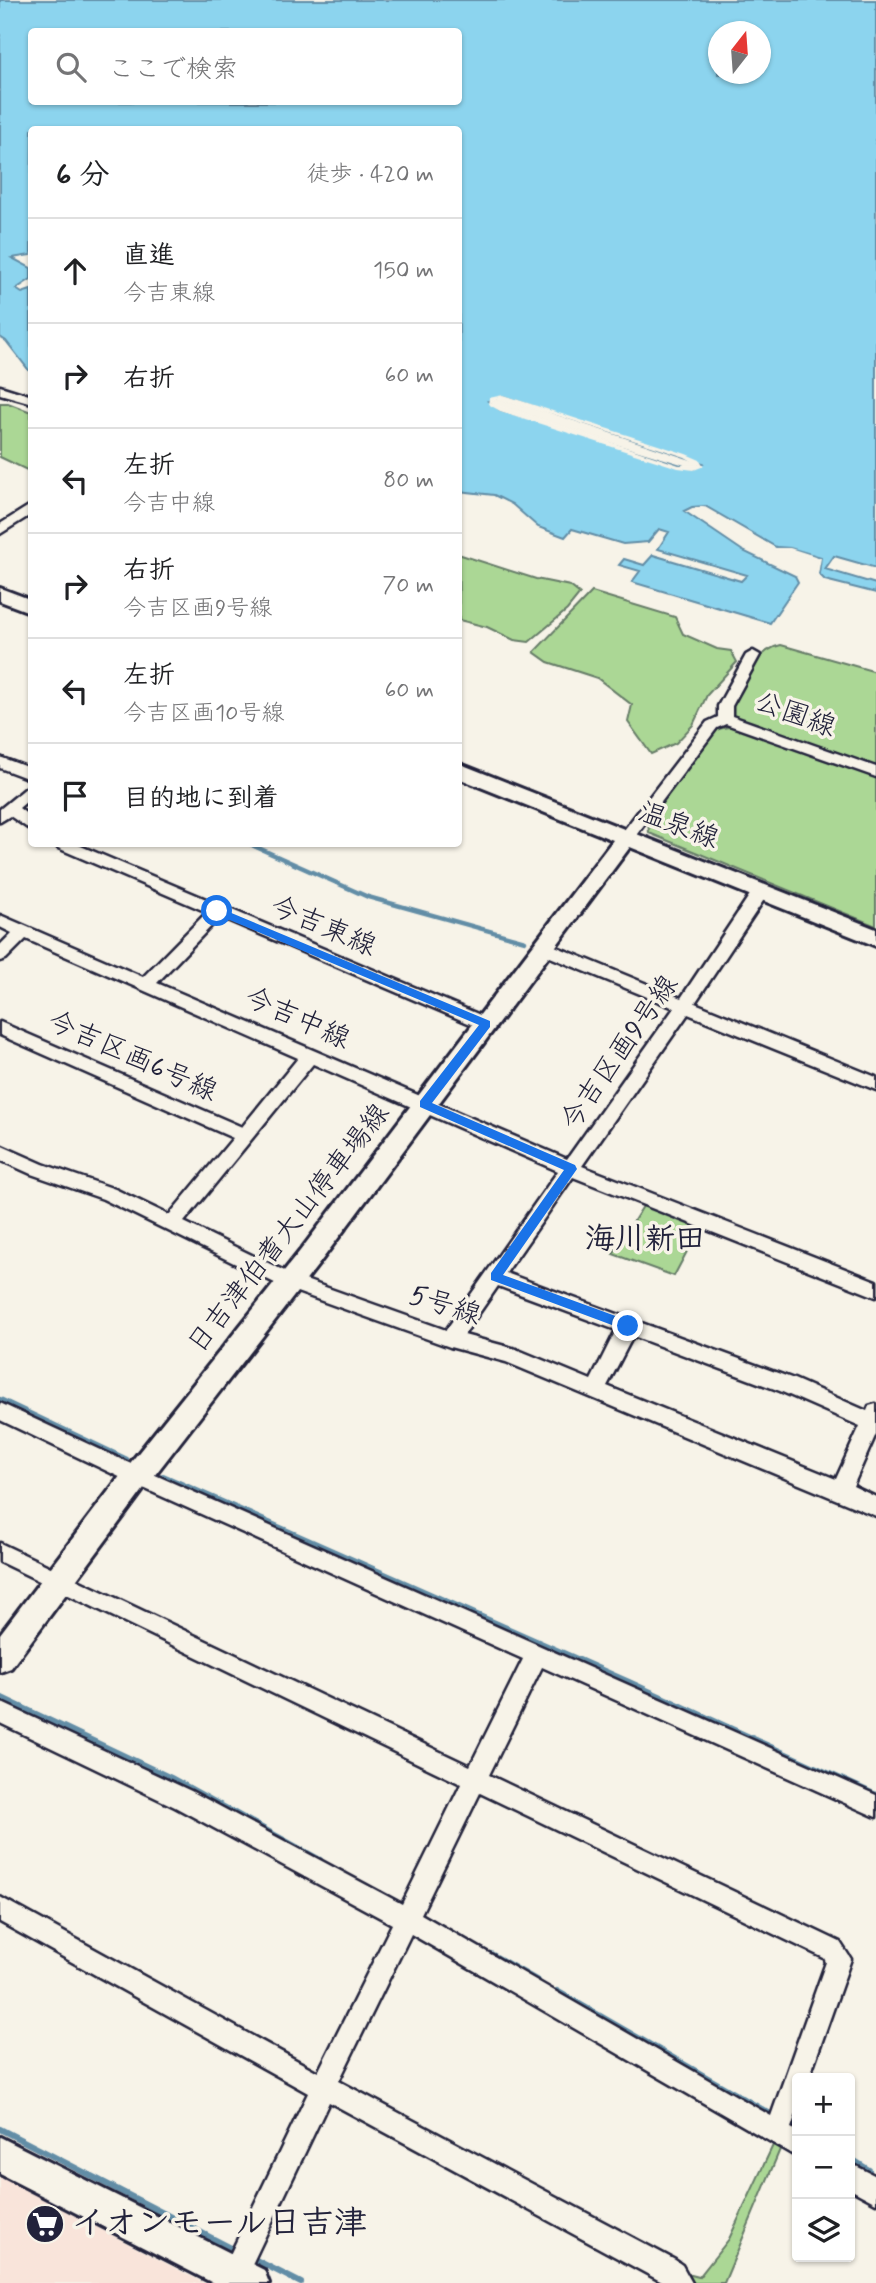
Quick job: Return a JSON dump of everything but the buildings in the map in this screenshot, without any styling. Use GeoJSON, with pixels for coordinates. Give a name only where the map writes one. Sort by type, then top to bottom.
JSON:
{"type":"FeatureCollection","features":[{"type":"Feature","properties":{"kind":"main road"},"geometry":{"type":"LineString","coordinates":[[0,594],[28,605]]}},
{"type":"Feature","properties":{"kind":"main road","name":"温泉線"},"geometry":{"type":"LineString","coordinates":[[462,772],[876,938]]}},
{"type":"Feature","properties":{"kind":"main road","name":"日吉津伯耆大山停車場線"},"geometry":{"type":"LineString","coordinates":[[0,1658],[137,1476],[290,1282],[625,838]]}},
{"type":"Feature","properties":{"kind":"main road"},"geometry":{"type":"LineString","coordinates":[[0,2155],[243,2278]]}},
{"type":"Feature","properties":{"kind":"street"},"geometry":{"type":"LineString","coordinates":[[1,392],[28,399]]}},
{"type":"Feature","properties":{"kind":"street"},"geometry":{"type":"LineString","coordinates":[[0,530],[28,511]]}},
{"type":"Feature","properties":{"kind":"street"},"geometry":{"type":"LineString","coordinates":[[725,719],[725,706],[753,655]]}},
{"type":"Feature","properties":{"kind":"street","name":"公園線"},"geometry":{"type":"LineString","coordinates":[[625,838],[712,725],[725,719],[876,772]]}},
{"type":"Feature","properties":{"kind":"street"},"geometry":{"type":"LineString","coordinates":[[0,762],[28,773]]}},
{"type":"Feature","properties":{"kind":"street"},"geometry":{"type":"LineString","coordinates":[[28,792],[5,812],[28,825]]}},
{"type":"Feature","properties":{"kind":"street","name":"今吉東線"},"geometry":{"type":"LineString","coordinates":[[70,847],[486,1024]]}},
{"type":"Feature","properties":{"kind":"street","name":"今吉区画9号線"},"geometry":{"type":"LineString","coordinates":[[450,1339],[685,1005],[761,891]]}},
{"type":"Feature","properties":{"kind":"street"},"geometry":{"type":"LineString","coordinates":[[146,984],[217,911]]}},
{"type":"Feature","properties":{"kind":"street","name":"今吉中線"},"geometry":{"type":"LineString","coordinates":[[0,921],[571,1169],[876,1289]]}},
{"type":"Feature","properties":{"kind":"street"},"geometry":{"type":"LineString","coordinates":[[0,956],[24,931]]}},
{"type":"Feature","properties":{"kind":"street"},"geometry":{"type":"LineString","coordinates":[[544,948],[876,1084]]}},
{"type":"Feature","properties":{"kind":"street","name":"今吉区画6号線"},"geometry":{"type":"LineString","coordinates":[[0,1028],[243,1135]]}},
{"type":"Feature","properties":{"kind":"street"},"geometry":{"type":"LineString","coordinates":[[171,1226],[311,1054]]}},
{"type":"Feature","properties":{"kind":"street","name":"5号線"},"geometry":{"type":"LineString","coordinates":[[0,1152],[37,1169],[109,1194],[290,1282],[450,1339],[509,1355],[841,1490],[876,1507]]}},
{"type":"Feature","properties":{"kind":"street"},"geometry":{"type":"LineString","coordinates":[[495,1277],[874,1417],[841,1490]]}},
{"type":"Feature","properties":{"kind":"street"},"geometry":{"type":"LineString","coordinates":[[595,1390],[628,1326]]}},
{"type":"Feature","properties":{"kind":"street"},"geometry":{"type":"LineString","coordinates":[[0,1411],[137,1476],[876,1806]]}},
{"type":"Feature","properties":{"kind":"street"},"geometry":{"type":"LineString","coordinates":[[0,1552],[832,1950],[839,1959],[787,2139],[407,1919],[183,1799],[0,1712]]}},
{"type":"Feature","properties":{"kind":"street"},"geometry":{"type":"LineString","coordinates":[[243,2278],[323,2088],[537,1654]]}},
{"type":"Feature","properties":{"kind":"street"},"geometry":{"type":"LineString","coordinates":[[0,1909],[323,2088],[341,2094],[654,2263],[673,2274],[679,2283]]}},
{"type":"Feature","properties":{"kind":"shaded area","name":"イオンモール日吉津"},"geometry":{"type":"Polygon","coordinates":[[[0,2177],[181,2271],[204,2283],[0,2283],[0,2177]]]}},
{"type":"Feature","properties":{"kind":"green space"},"geometry":{"type":"Polygon","coordinates":[[[0,403],[8,403],[28,411],[28,471],[0,457],[0,403]]]}},
{"type":"Feature","properties":{"kind":"green space"},"geometry":{"type":"Polygon","coordinates":[[[462,555],[536,579],[570,586],[580,594],[567,610],[529,642],[514,640],[487,627],[462,621],[462,555]]]}},
{"type":"Feature","properties":{"kind":"green space"},"geometry":{"type":"Polygon","coordinates":[[[592,592],[675,617],[683,634],[717,649],[731,651],[737,662],[707,695],[693,725],[676,743],[651,754],[628,722],[632,705],[597,678],[548,662],[534,652],[592,592]]]}},
{"type":"Feature","properties":{"kind":"green space"},"geometry":{"type":"Polygon","coordinates":[[[781,645],[876,672],[876,767],[733,716],[729,709],[749,671],[763,654],[781,645]]]}},
{"type":"Feature","properties":{"kind":"green space"},"geometry":{"type":"Polygon","coordinates":[[[735,726],[876,777],[876,926],[649,833],[648,820],[717,729],[735,726]]]}},
{"type":"Feature","properties":{"kind":"green space"},"geometry":{"type":"Polygon","coordinates":[[[645,1203],[701,1225],[674,1276],[613,1254],[645,1203]]]}},
{"type":"Feature","properties":{"kind":"green space"},"geometry":{"type":"Polygon","coordinates":[[[774,2143],[781,2147],[724,2283],[682,2283],[676,2271],[699,2277],[729,2239],[774,2143]]]}},
{"type":"Feature","properties":{"kind":"water"},"geometry":{"type":"Polygon","coordinates":[[[0,0],[876,0],[876,568],[834,556],[825,569],[876,584],[876,593],[825,580],[819,574],[821,557],[776,547],[705,506],[684,511],[743,551],[795,576],[798,582],[770,623],[632,582],[640,571],[619,565],[624,559],[644,565],[653,555],[741,581],[747,575],[658,549],[669,532],[659,529],[648,542],[623,544],[572,529],[565,537],[538,527],[512,504],[494,495],[462,491],[462,126],[28,126],[28,255],[12,258],[28,266],[28,281],[16,289],[22,293],[28,291],[28,369],[0,337],[0,0]],[[503,396],[488,401],[500,410],[694,469],[703,463],[503,396]]]}},
{"type":"Feature","properties":{"kind":"pier"},"geometry":{"type":"Polygon","coordinates":[[[503,395],[686,454],[700,460],[704,466],[694,470],[678,468],[500,411],[488,404],[489,398],[503,395]],[[498,399],[491,402],[679,465],[699,465],[685,457],[498,399]]]}},
{"type":"Feature","properties":{"kind":"pier"},"geometry":{"type":"Polygon","coordinates":[[[701,506],[775,548],[790,548],[821,558],[818,574],[821,581],[815,574],[819,560],[789,551],[775,550],[706,510],[696,509],[701,506]]]}},
{"type":"Feature","properties":{"kind":"waterway"},"geometry":{"type":"LineString","coordinates":[[256,847],[368,897],[525,941]]}},
{"type":"Feature","properties":{"kind":"waterway"},"geometry":{"type":"LineString","coordinates":[[0,1399],[127,1459]]}},
{"type":"Feature","properties":{"kind":"waterway"},"geometry":{"type":"LineString","coordinates":[[163,1476],[629,1682],[876,1795]]}},
{"type":"Feature","properties":{"kind":"waterway"},"geometry":{"type":"LineString","coordinates":[[0,1697],[171,1778],[320,1860]]}},
{"type":"Feature","properties":{"kind":"waterway"},"geometry":{"type":"LineString","coordinates":[[491,1954],[538,1981]]}},
{"type":"Feature","properties":{"kind":"waterway"},"geometry":{"type":"LineString","coordinates":[[557,1991],[774,2116]]}},
{"type":"Feature","properties":{"kind":"waterway"},"geometry":{"type":"LineString","coordinates":[[0,2129],[231,2248]]}},
{"type":"Feature","properties":{"kind":"waterway"},"geometry":{"type":"LineString","coordinates":[[855,2161],[869,2170]]}},
{"type":"Feature","properties":{"kind":"waterway"},"geometry":{"type":"LineString","coordinates":[[252,2258],[301,2283]]}},
{"type":"Feature","properties":{"kind":"place","name":"イオンモール日吉津"},"geometry":{"type":"Point","coordinates":[45,2224]}},
{"type":"Feature","properties":{"kind":"district","name":"海川新田"},"geometry":{"type":"Point","coordinates":[645,1239]}},
{"type":"Feature","properties":{"kind":"route"},"geometry":{"type":"LineString","coordinates":[[217,911],[486,1024],[424,1104],[571,1169],[495,1277],[628,1326]]}}]}
